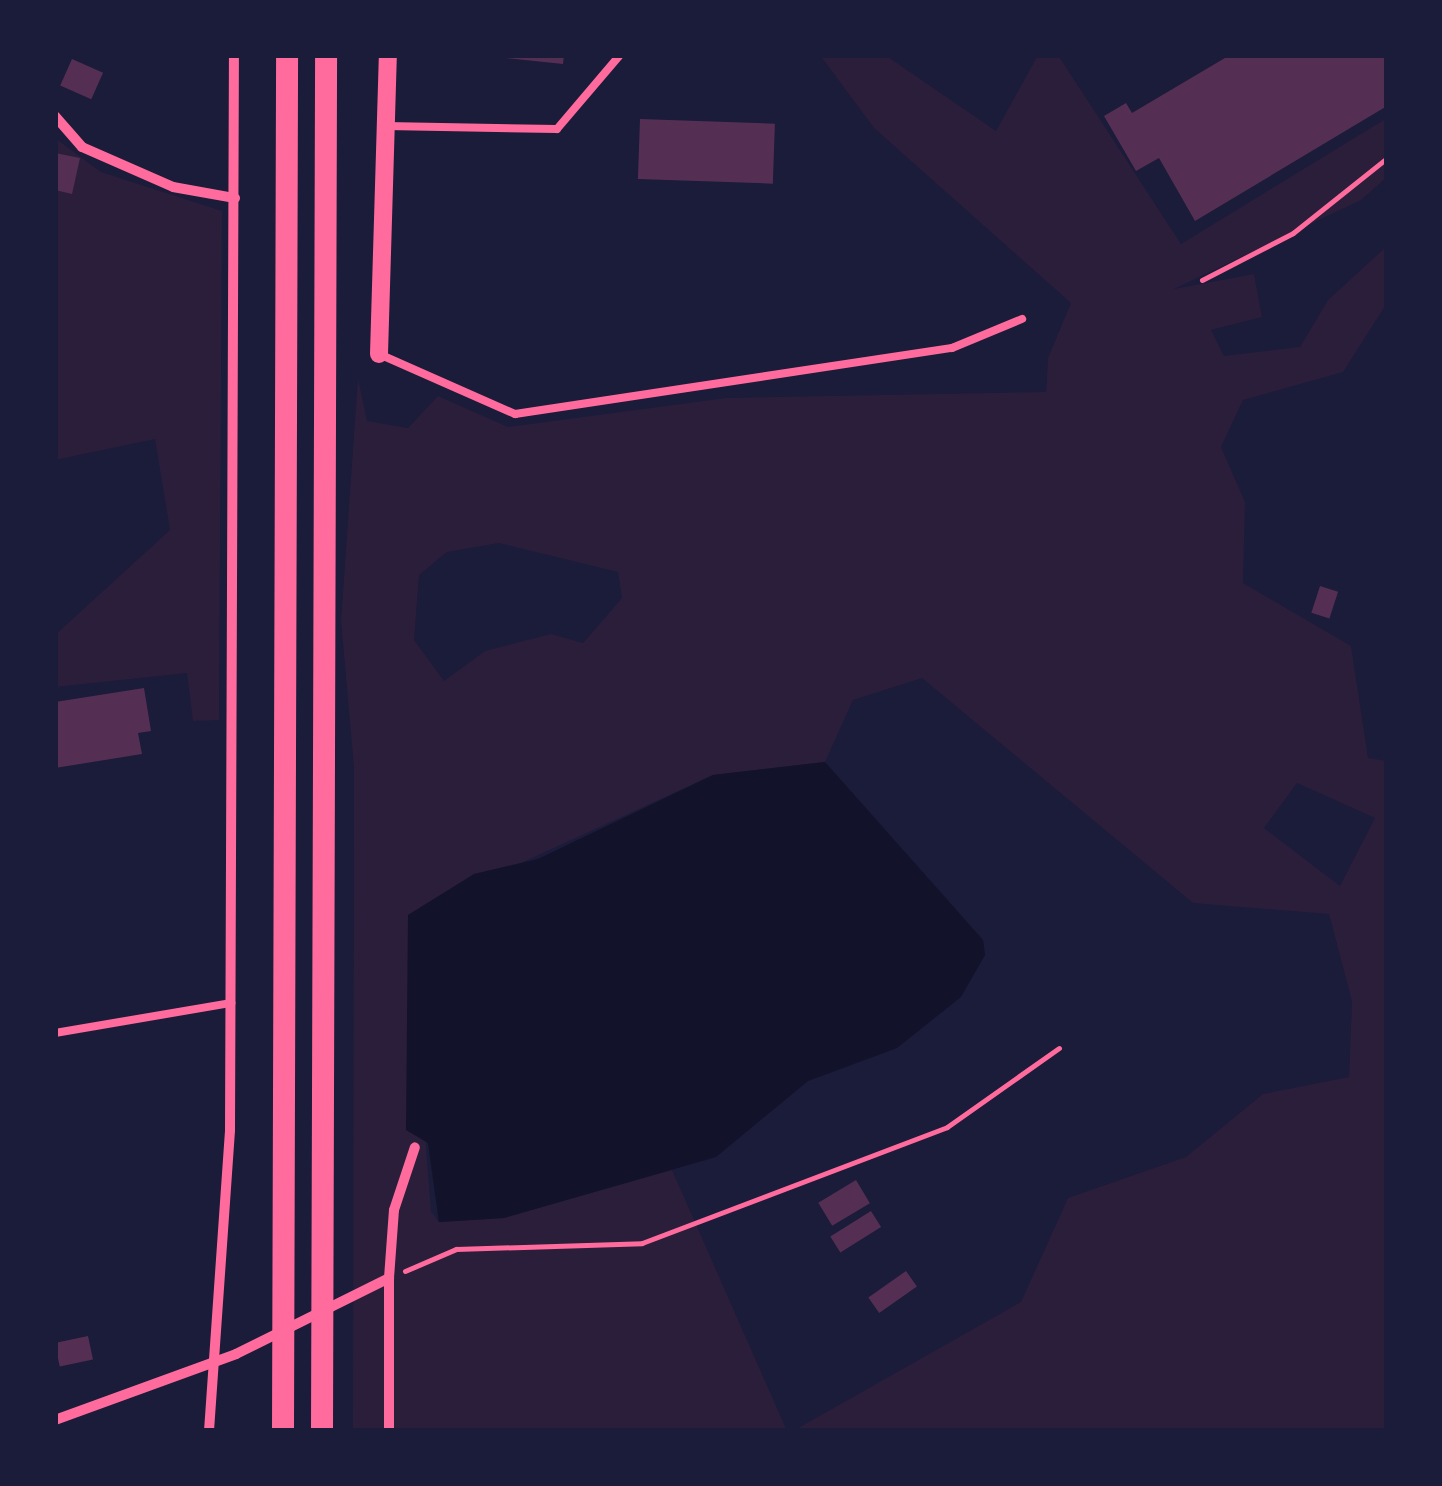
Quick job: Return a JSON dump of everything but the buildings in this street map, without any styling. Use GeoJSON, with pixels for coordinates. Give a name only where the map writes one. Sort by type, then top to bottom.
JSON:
{"type":"FeatureCollection","features":[{"type":"Feature","properties":{"kind":"highway"},"geometry":{"type":"LineString","coordinates":[[283,1431],[288,55]]}},
{"type":"Feature","properties":{"kind":"highway"},"geometry":{"type":"LineString","coordinates":[[322,1431],[326,55]]}},
{"type":"Feature","properties":{"kind":"street"},"geometry":{"type":"LineString","coordinates":[[209,1431],[208,1364],[230,1130],[234,55]]}},
{"type":"Feature","properties":{"kind":"street"},"geometry":{"type":"LineString","coordinates":[[379,354],[388,55]]}},
{"type":"Feature","properties":{"kind":"street"},"geometry":{"type":"LineString","coordinates":[[55,116],[82,148],[173,187],[235,198]]}},
{"type":"Feature","properties":{"kind":"street"},"geometry":{"type":"LineString","coordinates":[[389,1431],[389,1278],[394,1210],[415,1147]]}},
{"type":"Feature","properties":{"kind":"street"},"geometry":{"type":"LineString","coordinates":[[55,1420],[208,1364],[389,1278]]}},
{"type":"Feature","properties":{"kind":"lane"},"geometry":{"type":"LineString","coordinates":[[386,126],[556,129],[620,55]]}},
{"type":"Feature","properties":{"kind":"lane"},"geometry":{"type":"LineString","coordinates":[[379,354],[515,414],[952,348],[1022,319]]}},
{"type":"Feature","properties":{"kind":"lane"},"geometry":{"type":"LineString","coordinates":[[55,1032],[231,1003]]}},
{"type":"Feature","properties":{"kind":"path"},"geometry":{"type":"LineString","coordinates":[[1202,280],[1293,232],[1387,158]]}},
{"type":"Feature","properties":{"kind":"path"},"geometry":{"type":"LineString","coordinates":[[389,1278],[456,1250],[642,1242],[947,1127],[1059,1048]]}},
{"type":"Feature","properties":{"kind":"shaded area"},"geometry":{"type":"Polygon","coordinates":[[[820,55],[885,55],[996,131],[1038,55],[1058,55],[1181,244],[1387,118],[1387,177],[1361,200],[1174,289],[1254,274],[1262,317],[1211,330],[1224,356],[1300,347],[1328,300],[1387,246],[1387,303],[1343,372],[1243,400],[1221,447],[1245,502],[1243,583],[1351,646],[1368,758],[1387,761],[1387,1431],[793,1431],[1021,1302],[1068,1198],[1186,1157],[1263,1094],[1349,1077],[1352,1001],[1329,914],[1193,903],[922,678],[853,700],[825,762],[713,775],[408,915],[431,1211],[439,1222],[504,1218],[672,1170],[787,1431],[353,1431],[354,767],[341,621],[358,378],[367,421],[408,428],[438,396],[508,427],[726,398],[1046,392],[1048,358],[1071,303],[874,128],[820,55]],[[499,543],[447,552],[419,575],[414,640],[444,681],[485,651],[551,634],[583,643],[622,598],[618,572],[499,543]],[[1297,783],[1264,828],[1340,886],[1375,818],[1297,783]]]}},
{"type":"Feature","properties":{"kind":"shaded area"},"geometry":{"type":"Polygon","coordinates":[[[55,138],[101,172],[222,211],[219,720],[193,721],[187,673],[55,687],[55,635],[170,530],[155,439],[55,460],[55,138]]]}},
{"type":"Feature","properties":{"kind":"shaded area"},"geometry":{"type":"Polygon","coordinates":[[[825,762],[983,940],[985,955],[961,997],[897,1048],[808,1081],[716,1157],[504,1218],[439,1222],[428,1143],[406,1130],[408,915],[474,874],[538,859],[713,775],[825,762]]]}}]}
